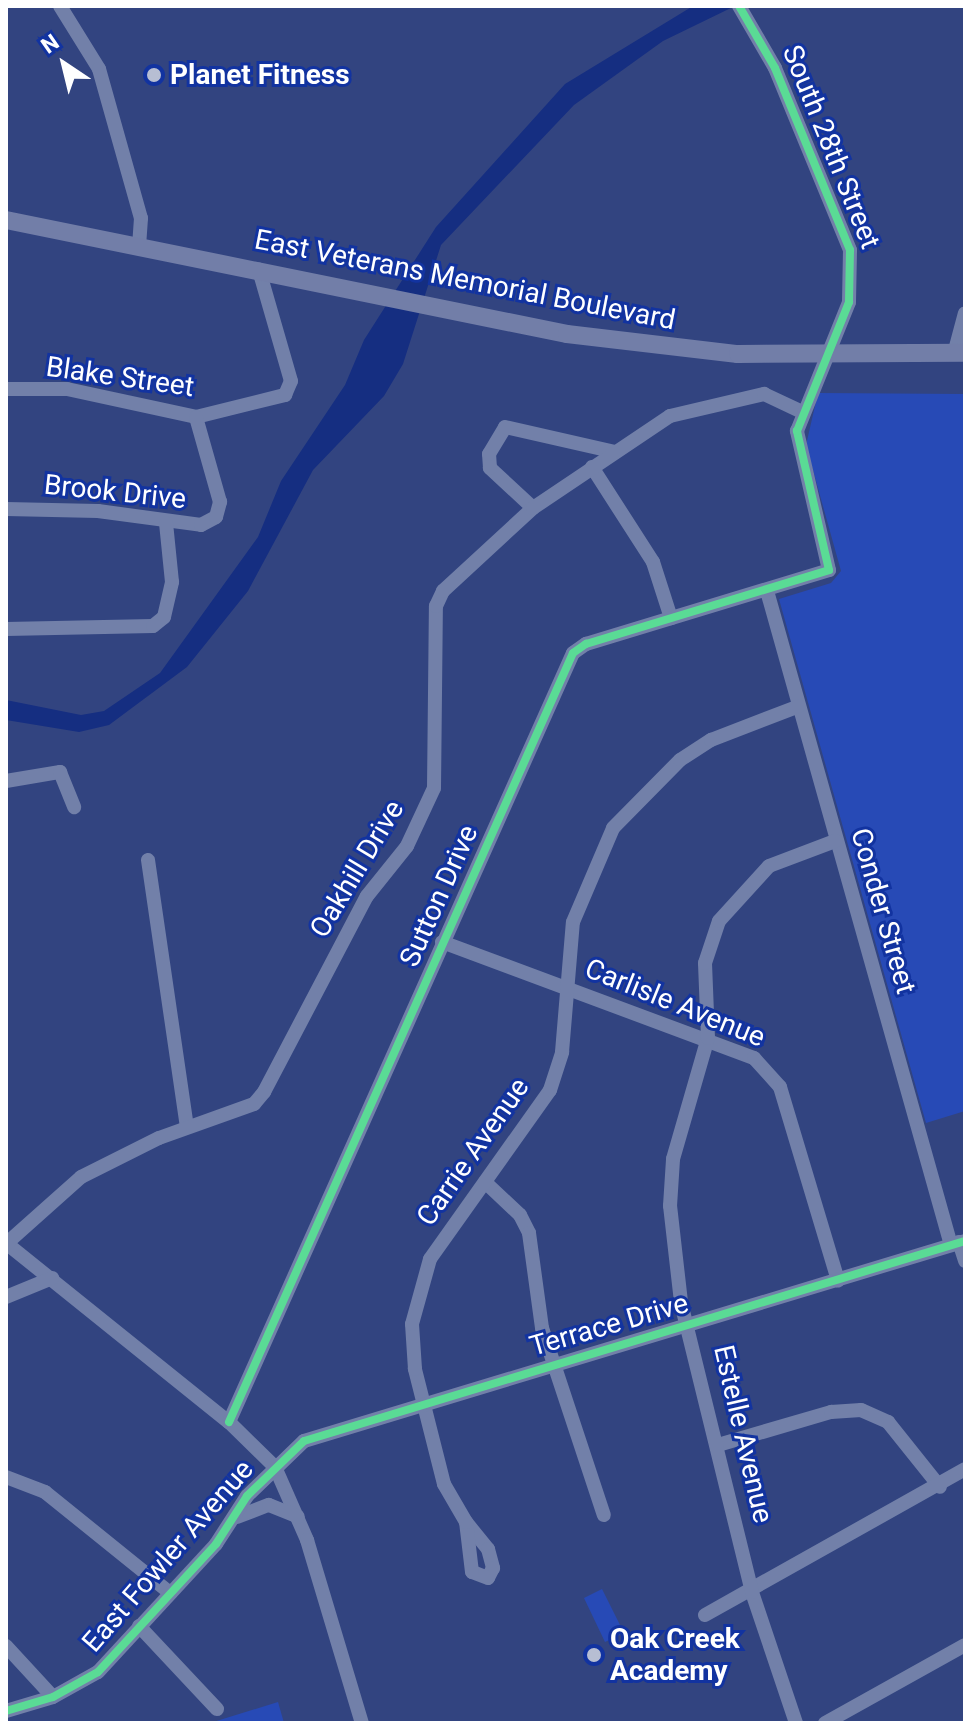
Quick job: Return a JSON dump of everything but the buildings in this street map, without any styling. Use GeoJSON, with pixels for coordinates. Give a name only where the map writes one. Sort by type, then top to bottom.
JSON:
{"type":"FeatureCollection","features":[{"type":"Feature","properties":{"kind":"main road","name":"East Veterans Memorial Boulevard"},"geometry":{"type":"LineString","coordinates":[[6,220],[445,311],[677,349],[824,357],[960,354]]}},
{"type":"Feature","properties":{"kind":"street"},"geometry":{"type":"LineString","coordinates":[[60,6],[99,69],[141,218],[139,247]]}},
{"type":"Feature","properties":{"kind":"street","name":"South 28th Street"},"geometry":{"type":"LineString","coordinates":[[742,11],[775,68],[850,250],[849,302],[824,357]]}},
{"type":"Feature","properties":{"kind":"street","name":"Blake Street"},"geometry":{"type":"LineString","coordinates":[[6,389],[67,389],[196,417],[285,395],[291,381],[259,270]]}},
{"type":"Feature","properties":{"kind":"street"},"geometry":{"type":"LineString","coordinates":[[960,354],[965,313]]}},
{"type":"Feature","properties":{"kind":"street"},"geometry":{"type":"LineString","coordinates":[[802,412],[824,357]]}},
{"type":"Feature","properties":{"kind":"street","name":"Oakhill Drive"},"geometry":{"type":"LineString","coordinates":[[6,1243],[78,1178],[187,1127],[254,1104],[264,1092],[367,896],[407,846],[438,771],[438,598],[533,508],[670,416],[764,394],[802,412]]}},
{"type":"Feature","properties":{"kind":"street","name":"Sutton Drive"},"geometry":{"type":"LineString","coordinates":[[229,1422],[573,653],[671,618],[821,576],[831,563],[799,448],[802,412]]}},
{"type":"Feature","properties":{"kind":"street","name":"Brook Drive"},"geometry":{"type":"LineString","coordinates":[[6,509],[98,511],[184,528],[216,517],[220,502],[196,417]]}},
{"type":"Feature","properties":{"kind":"street"},"geometry":{"type":"LineString","coordinates":[[533,508],[490,468],[489,454],[505,427],[615,452]]}},
{"type":"Feature","properties":{"kind":"street"},"geometry":{"type":"LineString","coordinates":[[592,467],[653,562],[671,618]]}},
{"type":"Feature","properties":{"kind":"street"},"geometry":{"type":"LineString","coordinates":[[6,629],[140,631],[153,626],[169,605],[166,523]]}},
{"type":"Feature","properties":{"kind":"street","name":"Conder Street"},"geometry":{"type":"LineString","coordinates":[[767,591],[835,841],[965,1261]]}},
{"type":"Feature","properties":{"kind":"street","name":"Carrie Avenue"},"geometry":{"type":"LineString","coordinates":[[466,1522],[444,1484],[421,1403],[412,1344],[422,1281],[440,1242],[541,1107],[559,1068],[578,902],[599,852],[632,804],[711,740],[799,706]]}},
{"type":"Feature","properties":{"kind":"street"},"geometry":{"type":"LineString","coordinates":[[6,781],[60,772],[74,807]]}},
{"type":"Feature","properties":{"kind":"street","name":"Estelle Avenue"},"geometry":{"type":"LineString","coordinates":[[796,1723],[752,1592],[691,1324],[675,1273],[670,1206],[673,1159],[708,1038],[705,963],[726,908],[769,866],[835,841]]}},
{"type":"Feature","properties":{"kind":"street"},"geometry":{"type":"LineString","coordinates":[[148,860],[187,1127]]}},
{"type":"Feature","properties":{"kind":"street","name":"Carlisle Avenue"},"geometry":{"type":"LineString","coordinates":[[442,942],[708,1038],[754,1058],[775,1075],[838,1280]]}},
{"type":"Feature","properties":{"kind":"street"},"geometry":{"type":"LineString","coordinates":[[485,1182],[525,1222],[554,1364],[604,1515]]}},
{"type":"Feature","properties":{"kind":"street"},"geometry":{"type":"LineString","coordinates":[[6,1243],[229,1422],[275,1467],[298,1517],[362,1723]]}},
{"type":"Feature","properties":{"kind":"street","name":"Terrace Drive"},"geometry":{"type":"LineString","coordinates":[[275,1467],[317,1434],[959,1243]]}},
{"type":"Feature","properties":{"kind":"street"},"geometry":{"type":"LineString","coordinates":[[6,1297],[52,1278]]}},
{"type":"Feature","properties":{"kind":"street"},"geometry":{"type":"LineString","coordinates":[[718,1445],[831,1412],[861,1410],[888,1422],[940,1487]]}},
{"type":"Feature","properties":{"kind":"street","name":"East Fowler Avenue"},"geometry":{"type":"LineString","coordinates":[[6,1711],[53,1697],[98,1672],[236,1517],[275,1467]]}},
{"type":"Feature","properties":{"kind":"street"},"geometry":{"type":"LineString","coordinates":[[705,1615],[940,1487],[965,1469]]}},
{"type":"Feature","properties":{"kind":"street"},"geometry":{"type":"LineString","coordinates":[[6,1477],[45,1492],[170,1593]]}},
{"type":"Feature","properties":{"kind":"street"},"geometry":{"type":"LineString","coordinates":[[236,1517],[269,1505],[298,1517]]}},
{"type":"Feature","properties":{"kind":"street"},"geometry":{"type":"LineString","coordinates":[[139,1626],[217,1709]]}},
{"type":"Feature","properties":{"kind":"street"},"geometry":{"type":"LineString","coordinates":[[825,1723],[965,1645]]}},
{"type":"Feature","properties":{"kind":"street"},"geometry":{"type":"LineString","coordinates":[[6,1646],[53,1697]]}},
{"type":"Feature","properties":{"kind":"shaded area"},"geometry":{"type":"Polygon","coordinates":[[[693,6],[735,6],[663,41],[574,105],[441,245],[403,364],[384,396],[313,470],[248,591],[187,667],[109,725],[79,732],[6,720],[6,700],[81,715],[104,711],[160,673],[258,537],[281,481],[345,385],[364,340],[436,227],[565,84],[693,6]]]}},
{"type":"Feature","properties":{"kind":"shaded area"},"geometry":{"type":"Polygon","coordinates":[[[818,393],[965,394],[965,1111],[926,1123],[779,599],[831,583],[841,571],[806,445],[818,393]]]}},
{"type":"Feature","properties":{"kind":"shaded area"},"geometry":{"type":"Polygon","coordinates":[[[602,1589],[624,1633],[605,1642],[584,1598],[602,1589]]]}},
{"type":"Feature","properties":{"kind":"shaded area"},"geometry":{"type":"Polygon","coordinates":[[[278,1702],[284,1723],[210,1723],[278,1702]]]}},
{"type":"Feature","properties":{"kind":"cycle path"},"geometry":{"type":"LineString","coordinates":[[229,1422],[573,653],[586,644],[829,570],[797,431],[849,302],[850,250],[775,68],[739,6]]}},
{"type":"Feature","properties":{"kind":"cycle path"},"geometry":{"type":"LineString","coordinates":[[6,1711],[53,1697],[98,1672],[216,1544],[247,1496],[304,1441],[965,1241]]}},
{"type":"Feature","properties":{"kind":"place","name":"Planet Fitness"},"geometry":{"type":"Point","coordinates":[154,75]}},
{"type":"Feature","properties":{"kind":"place","name":"Oak Creek Academy"},"geometry":{"type":"Point","coordinates":[594,1655]}}]}
